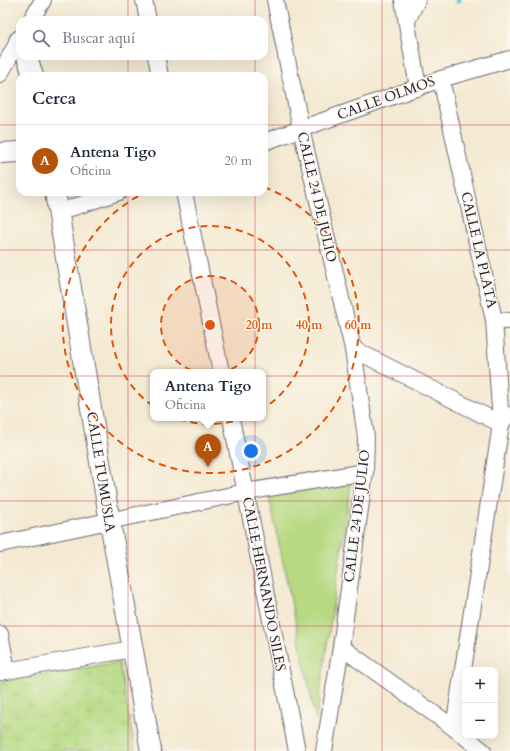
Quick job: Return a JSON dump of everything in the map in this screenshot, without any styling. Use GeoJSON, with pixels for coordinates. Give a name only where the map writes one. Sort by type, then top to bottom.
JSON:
{"type":"FeatureCollection","features":[{"type":"Feature","properties":{"kind":"street"},"geometry":{"type":"LineString","coordinates":[[33,16],[43,0]]}},
{"type":"Feature","properties":{"kind":"street"},"geometry":{"type":"LineString","coordinates":[[144,0],[147,16]]}},
{"type":"Feature","properties":{"kind":"street","name":"CALLE 24 DE JULIO"},"geometry":{"type":"LineString","coordinates":[[274,0],[301,129],[353,349],[366,437],[365,472],[341,647],[324,751]]}},
{"type":"Feature","properties":{"kind":"street"},"geometry":{"type":"LineString","coordinates":[[403,0],[418,88]]}},
{"type":"Feature","properties":{"kind":"street"},"geometry":{"type":"LineString","coordinates":[[407,22],[417,0]]}},
{"type":"Feature","properties":{"kind":"street"},"geometry":{"type":"LineString","coordinates":[[0,74],[16,51]]}},
{"type":"Feature","properties":{"kind":"street","name":"CALLE OLMOS"},"geometry":{"type":"LineString","coordinates":[[268,141],[441,79],[510,59]]}},
{"type":"Feature","properties":{"kind":"street"},"geometry":{"type":"LineString","coordinates":[[27,60],[32,72]]}},
{"type":"Feature","properties":{"kind":"street"},"geometry":{"type":"LineString","coordinates":[[157,60],[159,72]]}},
{"type":"Feature","properties":{"kind":"street","name":"CALLE LA PLATA"},"geometry":{"type":"LineString","coordinates":[[441,79],[502,320],[501,424]]}},
{"type":"Feature","properties":{"kind":"street"},"geometry":{"type":"LineString","coordinates":[[0,153],[16,152]]}},
{"type":"Feature","properties":{"kind":"street","name":"CALLE TUMUSLA"},"geometry":{"type":"LineString","coordinates":[[55,196],[59,212],[110,522],[151,751]]}},
{"type":"Feature","properties":{"kind":"street"},"geometry":{"type":"LineString","coordinates":[[59,212],[107,196]]}},
{"type":"Feature","properties":{"kind":"street"},"geometry":{"type":"LineString","coordinates":[[185,196],[220,369]]}},
{"type":"Feature","properties":{"kind":"street"},"geometry":{"type":"LineString","coordinates":[[353,349],[501,424]]}},
{"type":"Feature","properties":{"kind":"street"},"geometry":{"type":"LineString","coordinates":[[454,728],[501,424],[510,410]]}},
{"type":"Feature","properties":{"kind":"street","name":"CALLE HERNANDO SILES"},"geometry":{"type":"LineString","coordinates":[[232,421],[297,751]]}},
{"type":"Feature","properties":{"kind":"street"},"geometry":{"type":"LineString","coordinates":[[0,544],[110,522],[246,492],[365,472]]}},
{"type":"Feature","properties":{"kind":"street"},"geometry":{"type":"LineString","coordinates":[[0,634],[4,672],[132,649]]}},
{"type":"Feature","properties":{"kind":"street"},"geometry":{"type":"LineString","coordinates":[[341,647],[454,728],[483,751]]}},
{"type":"Feature","properties":{"kind":"green space"},"geometry":{"type":"Polygon","coordinates":[[[351,484],[316,720],[269,496],[351,484]]]}},
{"type":"Feature","properties":{"kind":"green space"},"geometry":{"type":"Polygon","coordinates":[[[119,662],[135,751],[0,751],[0,682],[119,662]]]}},
{"type":"Feature","properties":{"kind":"place","name":"Antena Tigo"},"geometry":{"type":"Point","coordinates":[208,467]}}]}
